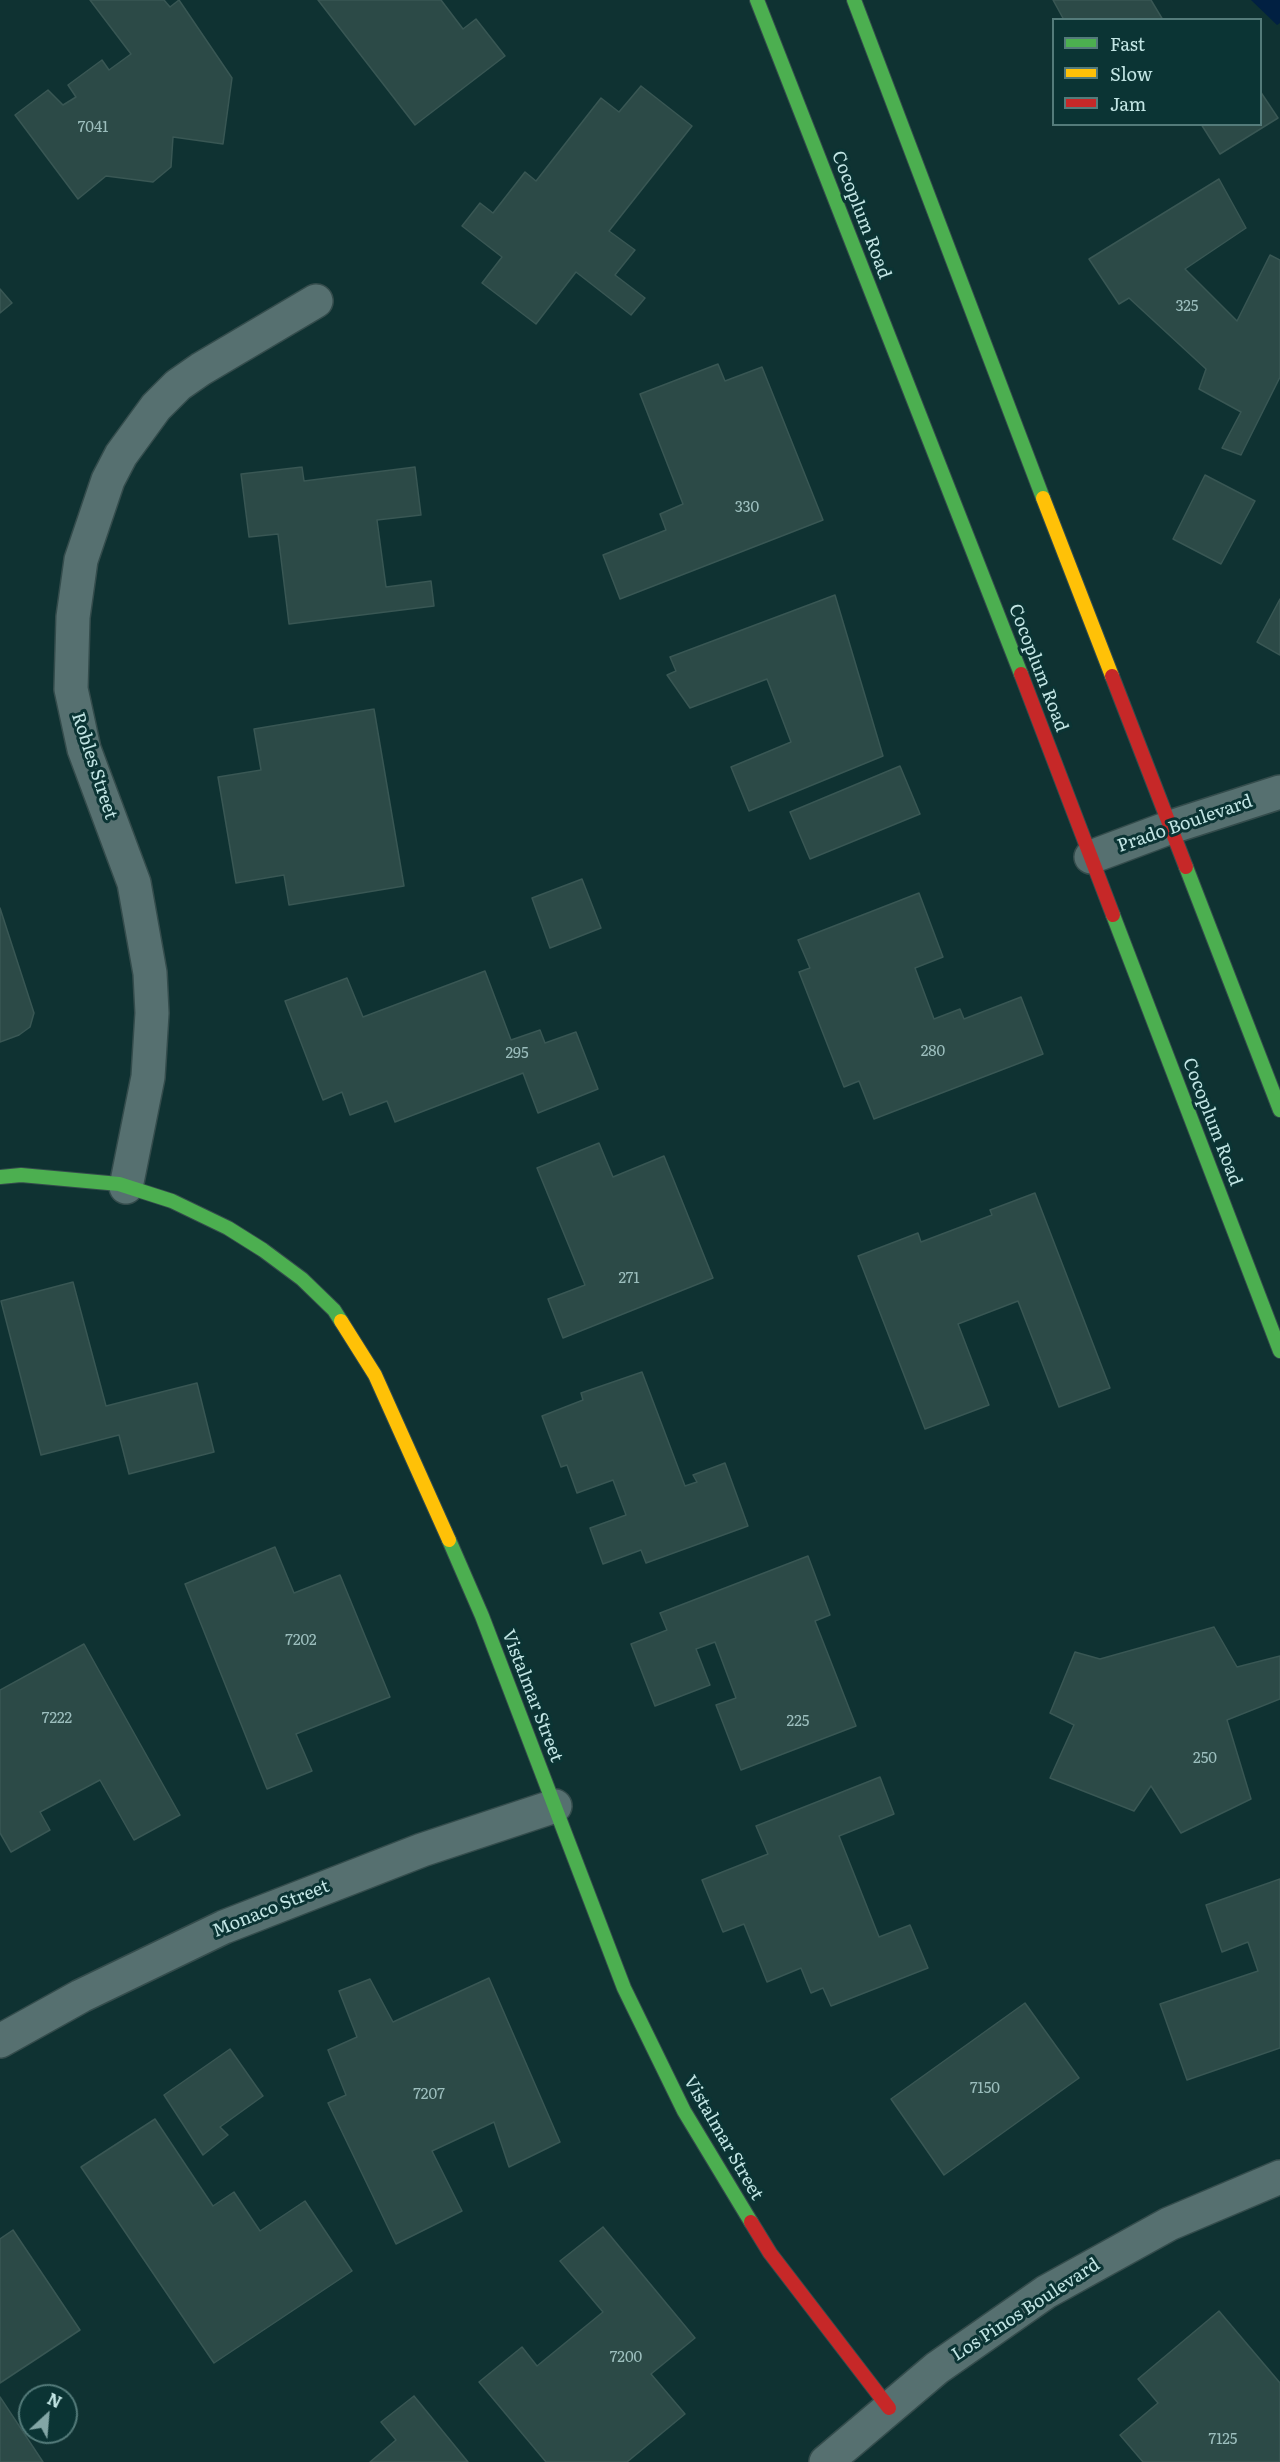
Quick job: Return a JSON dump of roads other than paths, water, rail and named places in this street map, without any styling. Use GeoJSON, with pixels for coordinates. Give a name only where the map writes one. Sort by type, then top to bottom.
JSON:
{"type":"FeatureCollection","features":[{"type":"Feature","properties":{"kind":"street","name":"Cocoplum Road"},"geometry":{"type":"LineString","coordinates":[[757,0],[1091,857],[1280,1350]]}},
{"type":"Feature","properties":{"kind":"street"},"geometry":{"type":"LineString","coordinates":[[854,0],[990,361],[1280,1110]]}},
{"type":"Feature","properties":{"kind":"street","name":"Robles Street"},"geometry":{"type":"LineString","coordinates":[[126,1187],[150,1058],[150,973],[134,883],[84,749],[71,688],[73,617],[81,560],[108,480],[121,455],[156,406],[178,385],[201,369],[316,301]]}},
{"type":"Feature","properties":{"kind":"street","name":"Prado Boulevard"},"geometry":{"type":"LineString","coordinates":[[1091,857],[1171,827],[1280,792]]}},
{"type":"Feature","properties":{"kind":"street","name":"Vistalmar Street"},"geometry":{"type":"LineString","coordinates":[[0,1177],[74,1179],[126,1187],[172,1201],[228,1228],[263,1250],[302,1279],[334,1310],[375,1375],[448,1537],[482,1616],[624,1988],[684,2110],[770,2253],[889,2408]]}},
{"type":"Feature","properties":{"kind":"street","name":"Monaco Street"},"geometry":{"type":"LineString","coordinates":[[0,2041],[101,1987],[272,1907],[422,1850],[555,1806]]}},
{"type":"Feature","properties":{"kind":"street","name":"Los Pinos Boulevard"},"geometry":{"type":"LineString","coordinates":[[826,2462],[889,2408],[980,2337],[1046,2292],[1169,2224],[1280,2177]]}},
{"type":"Feature","properties":{"kind":"water"},"geometry":{"type":"Polygon","coordinates":[[[1251,0],[1280,0],[1280,23],[1277,25],[1251,0]]]}}]}
